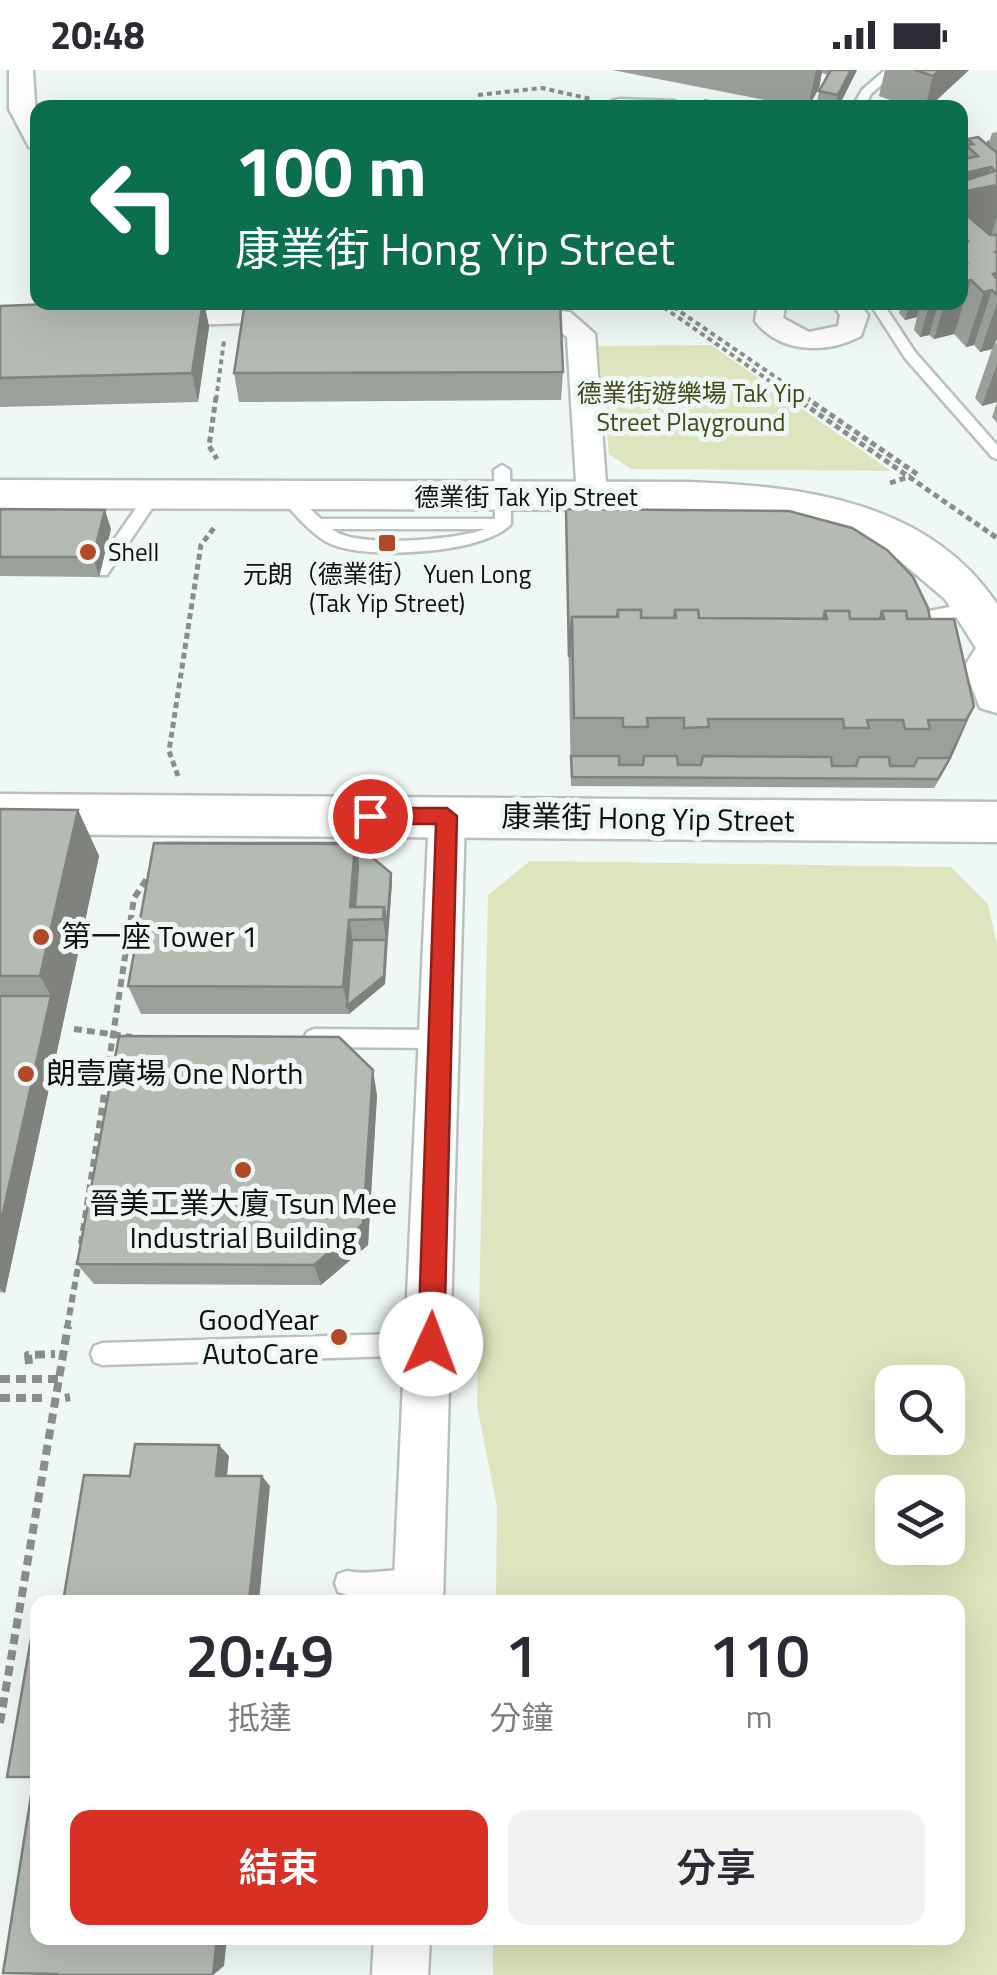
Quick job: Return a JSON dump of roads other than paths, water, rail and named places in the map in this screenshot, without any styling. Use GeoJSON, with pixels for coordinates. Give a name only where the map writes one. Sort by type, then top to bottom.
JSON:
{"type":"FeatureCollection","features":[{"type":"Feature","properties":{"kind":"street"},"geometry":{"type":"LineString","coordinates":[[21,70],[21,109],[30,126]]}},
{"type":"Feature","properties":{"kind":"street"},"geometry":{"type":"LineString","coordinates":[[135,318],[203,310]]}},
{"type":"Feature","properties":{"kind":"street"},"geometry":{"type":"LineString","coordinates":[[232,310],[334,315]]}},
{"type":"Feature","properties":{"kind":"street"},"geometry":{"type":"LineString","coordinates":[[771,310],[769,321],[785,334],[824,341],[852,330],[854,316],[850,310]]}},
{"type":"Feature","properties":{"kind":"street"},"geometry":{"type":"LineString","coordinates":[[491,314],[545,314],[571,324],[581,334],[593,505]]}},
{"type":"Feature","properties":{"kind":"street","name":"德業街 Tak Yip Street"},"geometry":{"type":"LineString","coordinates":[[0,494],[152,495],[302,510],[502,497],[593,505],[819,508],[868,522],[918,549],[948,574],[997,644]]}},
{"type":"Feature","properties":{"kind":"street"},"geometry":{"type":"LineString","coordinates":[[997,654],[987,667],[997,696]]}},
{"type":"Feature","properties":{"kind":"street","name":"康業街 Hong Yip Street"},"geometry":{"type":"LineString","coordinates":[[0,814],[447,816],[877,810],[997,822]]}},
{"type":"Feature","properties":{"kind":"street"},"geometry":{"type":"LineString","coordinates":[[418,1593],[431,1344],[447,816]]}},
{"type":"Feature","properties":{"kind":"street"},"geometry":{"type":"LineString","coordinates":[[400,1975],[402,1945]]}},
{"type":"Feature","properties":{"kind":"lane"},"geometry":{"type":"LineString","coordinates":[[862,100],[892,70]]}},
{"type":"Feature","properties":{"kind":"lane"},"geometry":{"type":"LineString","coordinates":[[880,310],[910,356],[997,454]]}},
{"type":"Feature","properties":{"kind":"lane"},"geometry":{"type":"LineString","coordinates":[[101,570],[117,535],[152,495]]}},
{"type":"Feature","properties":{"kind":"lane"},"geometry":{"type":"LineString","coordinates":[[924,618],[975,608]]}},
{"type":"Feature","properties":{"kind":"lane"},"geometry":{"type":"LineString","coordinates":[[287,1038],[440,1039]]}},
{"type":"Feature","properties":{"kind":"lane"},"geometry":{"type":"LineString","coordinates":[[102,1354],[431,1344]]}},
{"type":"Feature","properties":{"kind":"lane"},"geometry":{"type":"LineString","coordinates":[[347,1583],[418,1593]]}},
{"type":"Feature","properties":{"kind":"place","name":"元朗（德業街） Yuen Long (Tak Yip Street)"},"geometry":{"type":"Point","coordinates":[387,543]}},
{"type":"Feature","properties":{"kind":"place","name":"Shell"},"geometry":{"type":"Point","coordinates":[88,552]}},
{"type":"Feature","properties":{"kind":"place","name":"第一座 Tower 1"},"geometry":{"type":"Point","coordinates":[41,937]}},
{"type":"Feature","properties":{"kind":"place","name":"朗壹廣場 One North"},"geometry":{"type":"Point","coordinates":[26,1074]}},
{"type":"Feature","properties":{"kind":"place","name":"晉美工業大廈 Tsun Mee Industrial Building"},"geometry":{"type":"Point","coordinates":[243,1170]}},
{"type":"Feature","properties":{"kind":"place","name":"GoodYear AutoCare"},"geometry":{"type":"Point","coordinates":[339,1337]}},
{"type":"Feature","properties":{"kind":"park label","name":"德業街遊樂場 Tak Yip Street Playground"},"geometry":{"type":"Point","coordinates":[691,408]}}]}
